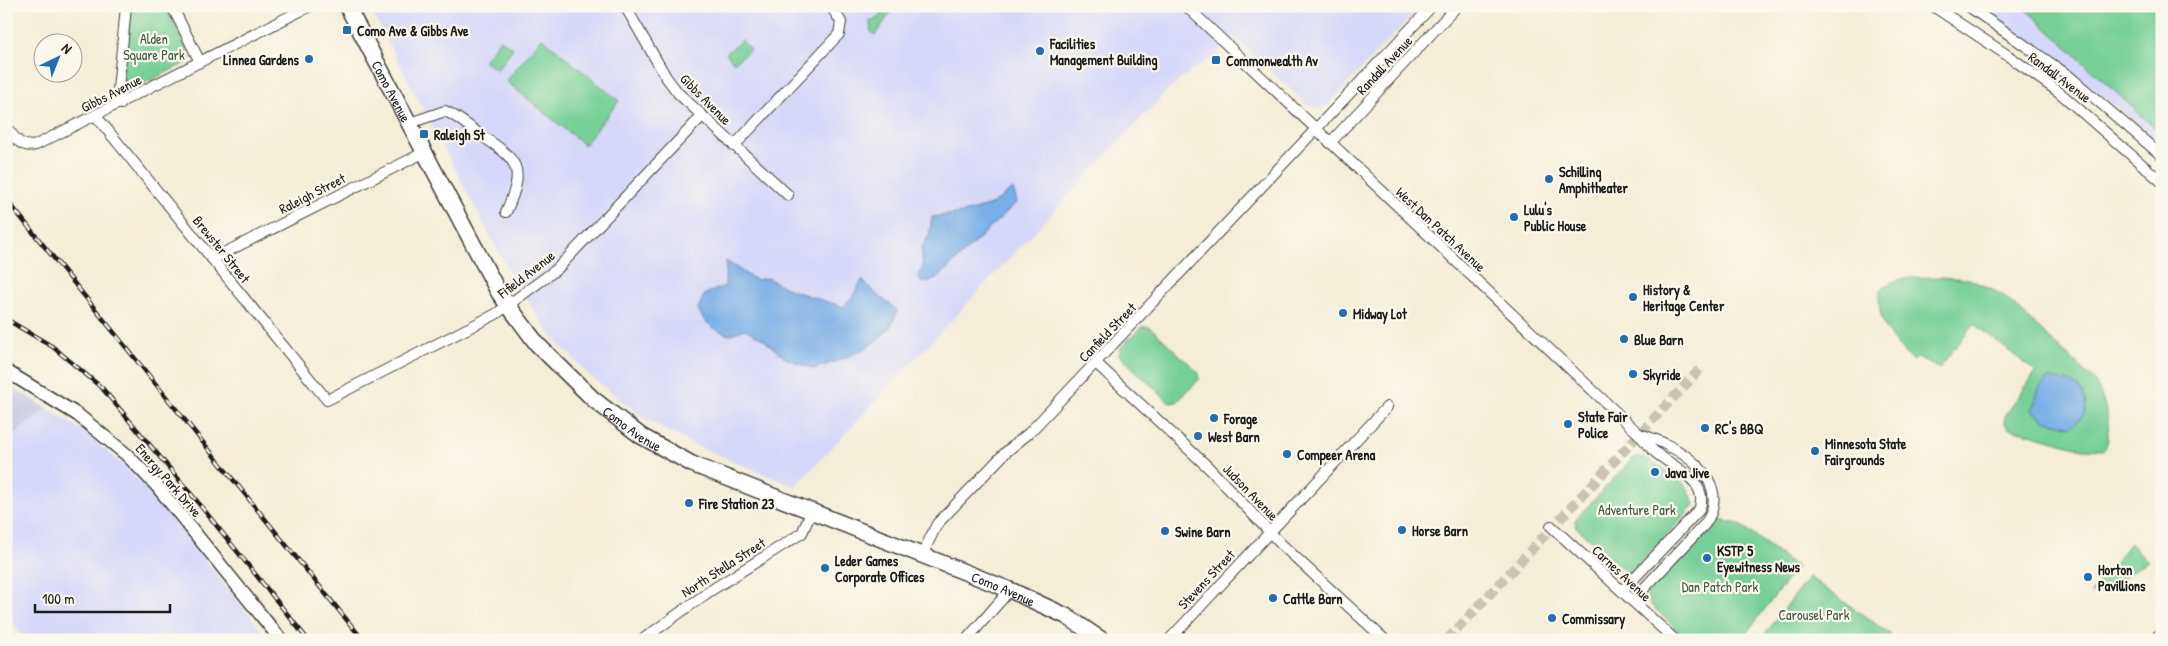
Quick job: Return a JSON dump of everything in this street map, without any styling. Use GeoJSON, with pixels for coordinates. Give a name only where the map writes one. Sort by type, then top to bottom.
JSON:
{"type":"FeatureCollection","features":[{"type":"Feature","properties":{"kind":"main road","name":"Como Avenue"},"geometry":{"type":"LineString","coordinates":[[347,6],[482,263],[508,306],[537,344],[571,380],[641,436],[692,464],[811,513],[1010,590],[1066,616],[1102,640]]}},
{"type":"Feature","properties":{"kind":"street"},"geometry":{"type":"LineString","coordinates":[[120,104],[118,90],[126,6]]}},
{"type":"Feature","properties":{"kind":"street"},"geometry":{"type":"LineString","coordinates":[[172,6],[200,62]]}},
{"type":"Feature","properties":{"kind":"street","name":"Gibbs Avenue"},"geometry":{"type":"LineString","coordinates":[[6,127],[17,141],[30,147],[120,104],[310,6]]}},
{"type":"Feature","properties":{"kind":"street","name":"Gibbs Avenue"},"geometry":{"type":"LineString","coordinates":[[626,6],[666,77],[678,93],[788,196]]}},
{"type":"Feature","properties":{"kind":"street"},"geometry":{"type":"LineString","coordinates":[[734,146],[839,34],[841,22],[832,6]]}},
{"type":"Feature","properties":{"kind":"street","name":"West Dan Patch Avenue"},"geometry":{"type":"LineString","coordinates":[[1186,6],[1639,434],[1654,451],[1694,481],[1701,492],[1701,504],[1696,516],[1622,591]]}},
{"type":"Feature","properties":{"kind":"street","name":"Randall Avenue"},"geometry":{"type":"LineString","coordinates":[[1316,130],[1432,6]]}},
{"type":"Feature","properties":{"kind":"street","name":"Randall Avenue"},"geometry":{"type":"LineString","coordinates":[[1330,143],[1457,6]]}},
{"type":"Feature","properties":{"kind":"street","name":"Randall Avenue"},"geometry":{"type":"LineString","coordinates":[[1933,6],[2059,92],[2162,182]]}},
{"type":"Feature","properties":{"kind":"street","name":"Randall Avenue"},"geometry":{"type":"LineString","coordinates":[[1968,6],[2069,76],[2162,156]]}},
{"type":"Feature","properties":{"kind":"street"},"geometry":{"type":"LineString","coordinates":[[410,123],[445,111],[504,152],[513,163],[517,178],[516,189],[506,212]]}},
{"type":"Feature","properties":{"kind":"street","name":"Brewster Street"},"geometry":{"type":"LineString","coordinates":[[96,116],[327,400]]}},
{"type":"Feature","properties":{"kind":"street","name":"Fifield Avenue"},"geometry":{"type":"LineString","coordinates":[[327,400],[496,314],[557,269],[702,116]]}},
{"type":"Feature","properties":{"kind":"street","name":"Canfield Street"},"geometry":{"type":"LineString","coordinates":[[922,555],[937,524],[1006,452],[1029,434],[1316,130]]}},
{"type":"Feature","properties":{"kind":"street","name":"Raleigh Street"},"geometry":{"type":"LineString","coordinates":[[212,259],[425,152]]}},
{"type":"Feature","properties":{"kind":"street","name":"Judson Avenue"},"geometry":{"type":"LineString","coordinates":[[1096,363],[1209,468],[1270,531],[1385,640]]}},
{"type":"Feature","properties":{"kind":"street","name":"Energy Park Drive"},"geometry":{"type":"LineString","coordinates":[[6,371],[78,415],[127,455],[157,486],[281,640]]}},
{"type":"Feature","properties":{"kind":"street","name":"Stevens Street"},"geometry":{"type":"LineString","coordinates":[[1169,640],[1387,407]]}},
{"type":"Feature","properties":{"kind":"street","name":"West Dan Patch Avenue"},"geometry":{"type":"LineString","coordinates":[[1632,601],[1705,524],[1713,509],[1714,491],[1709,478],[1698,466],[1662,440],[1639,434]]}},
{"type":"Feature","properties":{"kind":"street","name":"North Stella Street"},"geometry":{"type":"LineString","coordinates":[[642,640],[710,591],[802,533],[811,513]]}},
{"type":"Feature","properties":{"kind":"street","name":"Carnes Avenue"},"geometry":{"type":"LineString","coordinates":[[1551,526],[1675,640]]}},
{"type":"Feature","properties":{"kind":"street"},"geometry":{"type":"LineString","coordinates":[[966,640],[1010,590]]}},
{"type":"Feature","properties":{"kind":"street"},"geometry":{"type":"LineString","coordinates":[[2154,640],[2162,632]]}},
{"type":"Feature","properties":{"kind":"shaded area"},"geometry":{"type":"Polygon","coordinates":[[[369,6],[1421,6],[1328,105],[1320,109],[1309,106],[1234,37],[1218,54],[1191,71],[1165,93],[795,487],[690,443],[640,416],[586,372],[548,332],[507,268],[369,6]]]}},
{"type":"Feature","properties":{"kind":"shaded area"},"geometry":{"type":"Polygon","coordinates":[[[1978,6],[2162,6],[2162,148],[2124,113],[2041,48],[1978,6]]]}},
{"type":"Feature","properties":{"kind":"shaded area"},"geometry":{"type":"Polygon","coordinates":[[[6,383],[47,408],[6,442],[6,383]]]}},
{"type":"Feature","properties":{"kind":"shaded area"},"geometry":{"type":"Polygon","coordinates":[[[47,408],[86,433],[151,493],[269,640],[26,640],[6,616],[6,442],[47,408]]]}},
{"type":"Feature","properties":{"kind":"green space","name":"Alden Square Park"},"geometry":{"type":"Polygon","coordinates":[[[129,6],[165,6],[190,55],[188,62],[126,92],[122,86],[129,6]]]}},
{"type":"Feature","properties":{"kind":"green space"},"geometry":{"type":"Polygon","coordinates":[[[2022,6],[2162,6],[2162,121],[2155,128],[2022,6]]]}},
{"type":"Feature","properties":{"kind":"green space"},"geometry":{"type":"Polygon","coordinates":[[[885,8],[891,12],[875,35],[871,32],[871,20],[877,19],[885,8]]]}},
{"type":"Feature","properties":{"kind":"green space"},"geometry":{"type":"Polygon","coordinates":[[[542,38],[619,101],[584,145],[506,81],[542,38]]]}},
{"type":"Feature","properties":{"kind":"green space"},"geometry":{"type":"Polygon","coordinates":[[[500,39],[513,48],[497,70],[484,61],[500,39]]]}},
{"type":"Feature","properties":{"kind":"green space"},"geometry":{"type":"Polygon","coordinates":[[[742,40],[750,50],[734,63],[726,53],[742,40]]]}},
{"type":"Feature","properties":{"kind":"green space"},"geometry":{"type":"Polygon","coordinates":[[[1941,277],[1969,279],[2003,295],[2094,380],[2107,415],[2108,434],[2104,450],[2083,449],[2008,428],[2004,422],[2005,416],[2036,372],[1974,324],[1939,368],[1918,357],[1914,361],[1906,355],[1893,339],[1883,321],[1880,312],[1880,291],[1892,282],[1900,280],[1941,277]]]}},
{"type":"Feature","properties":{"kind":"green space"},"geometry":{"type":"Polygon","coordinates":[[[1142,327],[1150,327],[1198,372],[1199,380],[1177,402],[1170,403],[1119,355],[1121,347],[1142,327]]]}},
{"type":"Feature","properties":{"kind":"green space","name":"Adventure Park"},"geometry":{"type":"Polygon","coordinates":[[[1637,457],[1656,464],[1683,483],[1687,487],[1694,506],[1631,572],[1626,572],[1576,527],[1575,520],[1632,459],[1637,457]]]}},
{"type":"Feature","properties":{"kind":"green space","name":"Dan Patch Park"},"geometry":{"type":"Polygon","coordinates":[[[1714,519],[1739,524],[1797,567],[1745,635],[1737,640],[1688,640],[1650,604],[1647,597],[1649,590],[1714,519]]]}},
{"type":"Feature","properties":{"kind":"green space"},"geometry":{"type":"Polygon","coordinates":[[[2130,543],[2148,561],[2130,572],[2115,585],[2090,594],[2130,543]]]}},
{"type":"Feature","properties":{"kind":"green space","name":"Carousel Park"},"geometry":{"type":"Polygon","coordinates":[[[1809,577],[1890,634],[1890,640],[1760,640],[1809,577]]]}},
{"type":"Feature","properties":{"kind":"water"},"geometry":{"type":"Polygon","coordinates":[[[1013,189],[1017,202],[937,279],[922,283],[918,276],[923,267],[921,248],[929,236],[932,217],[963,213],[991,205],[1013,189]]]}},
{"type":"Feature","properties":{"kind":"water"},"geometry":{"type":"Polygon","coordinates":[[[726,261],[755,280],[768,278],[794,291],[843,307],[853,296],[862,280],[876,294],[897,310],[893,322],[876,341],[852,355],[814,369],[785,358],[763,339],[745,329],[729,335],[706,322],[698,308],[705,294],[725,286],[726,261]]]}},
{"type":"Feature","properties":{"kind":"water"},"geometry":{"type":"Polygon","coordinates":[[[2048,378],[2071,383],[2077,387],[2084,398],[2086,405],[2085,414],[2071,427],[2045,420],[2032,410],[2039,389],[2048,378]]]}},
{"type":"Feature","properties":{"kind":"tunnel"},"geometry":{"type":"LineString","coordinates":[[1447,640],[1703,366]]}},
{"type":"Feature","properties":{"kind":"railway"},"geometry":{"type":"LineString","coordinates":[[6,199],[363,640]]}},
{"type":"Feature","properties":{"kind":"railway"},"geometry":{"type":"LineString","coordinates":[[6,319],[53,347],[102,388],[196,500],[308,640]]}},
{"type":"Feature","properties":{"kind":"place","name":"Como Ave & Gibbs Ave"},"geometry":{"type":"Point","coordinates":[347,30]}},
{"type":"Feature","properties":{"kind":"place","name":"Facilities Management Building"},"geometry":{"type":"Point","coordinates":[1040,51]}},
{"type":"Feature","properties":{"kind":"place","name":"Linnea Gardens"},"geometry":{"type":"Point","coordinates":[309,59]}},
{"type":"Feature","properties":{"kind":"place","name":"Commonwealth Av"},"geometry":{"type":"Point","coordinates":[1216,60]}},
{"type":"Feature","properties":{"kind":"place","name":"Raleigh St"},"geometry":{"type":"Point","coordinates":[424,134]}},
{"type":"Feature","properties":{"kind":"place","name":"Schilling Amphitheater"},"geometry":{"type":"Point","coordinates":[1549,179]}},
{"type":"Feature","properties":{"kind":"place","name":"Lulu's Public House"},"geometry":{"type":"Point","coordinates":[1514,217]}},
{"type":"Feature","properties":{"kind":"place","name":"History & Heritage Center"},"geometry":{"type":"Point","coordinates":[1633,297]}},
{"type":"Feature","properties":{"kind":"place","name":"Midway Lot"},"geometry":{"type":"Point","coordinates":[1343,313]}},
{"type":"Feature","properties":{"kind":"place","name":"Blue Barn"},"geometry":{"type":"Point","coordinates":[1624,339]}},
{"type":"Feature","properties":{"kind":"place","name":"Skyride"},"geometry":{"type":"Point","coordinates":[1633,374]}},
{"type":"Feature","properties":{"kind":"place","name":"Forage"},"geometry":{"type":"Point","coordinates":[1214,418]}},
{"type":"Feature","properties":{"kind":"place","name":"State Fair Police"},"geometry":{"type":"Point","coordinates":[1568,424]}},
{"type":"Feature","properties":{"kind":"place","name":"RC's BBQ"},"geometry":{"type":"Point","coordinates":[1705,428]}},
{"type":"Feature","properties":{"kind":"place","name":"West Barn"},"geometry":{"type":"Point","coordinates":[1198,436]}},
{"type":"Feature","properties":{"kind":"place","name":"Minnesota State Fairgrounds"},"geometry":{"type":"Point","coordinates":[1815,451]}},
{"type":"Feature","properties":{"kind":"place","name":"Compeer Arena"},"geometry":{"type":"Point","coordinates":[1287,454]}},
{"type":"Feature","properties":{"kind":"place","name":"Java Jive"},"geometry":{"type":"Point","coordinates":[1655,472]}},
{"type":"Feature","properties":{"kind":"place","name":"Fire Station 23"},"geometry":{"type":"Point","coordinates":[689,503]}},
{"type":"Feature","properties":{"kind":"place","name":"Horse Barn"},"geometry":{"type":"Point","coordinates":[1402,530]}},
{"type":"Feature","properties":{"kind":"place","name":"Swine Barn"},"geometry":{"type":"Point","coordinates":[1165,531]}},
{"type":"Feature","properties":{"kind":"place","name":"KSTP 5 Eyewitness News"},"geometry":{"type":"Point","coordinates":[1707,558]}},
{"type":"Feature","properties":{"kind":"place","name":"Leder Games Corporate Offices"},"geometry":{"type":"Point","coordinates":[825,568]}},
{"type":"Feature","properties":{"kind":"place","name":"Horton Pavillions"},"geometry":{"type":"Point","coordinates":[2088,577]}},
{"type":"Feature","properties":{"kind":"place","name":"Cattle Barn"},"geometry":{"type":"Point","coordinates":[1273,598]}},
{"type":"Feature","properties":{"kind":"place","name":"Commissary"},"geometry":{"type":"Point","coordinates":[1552,618]}}]}
